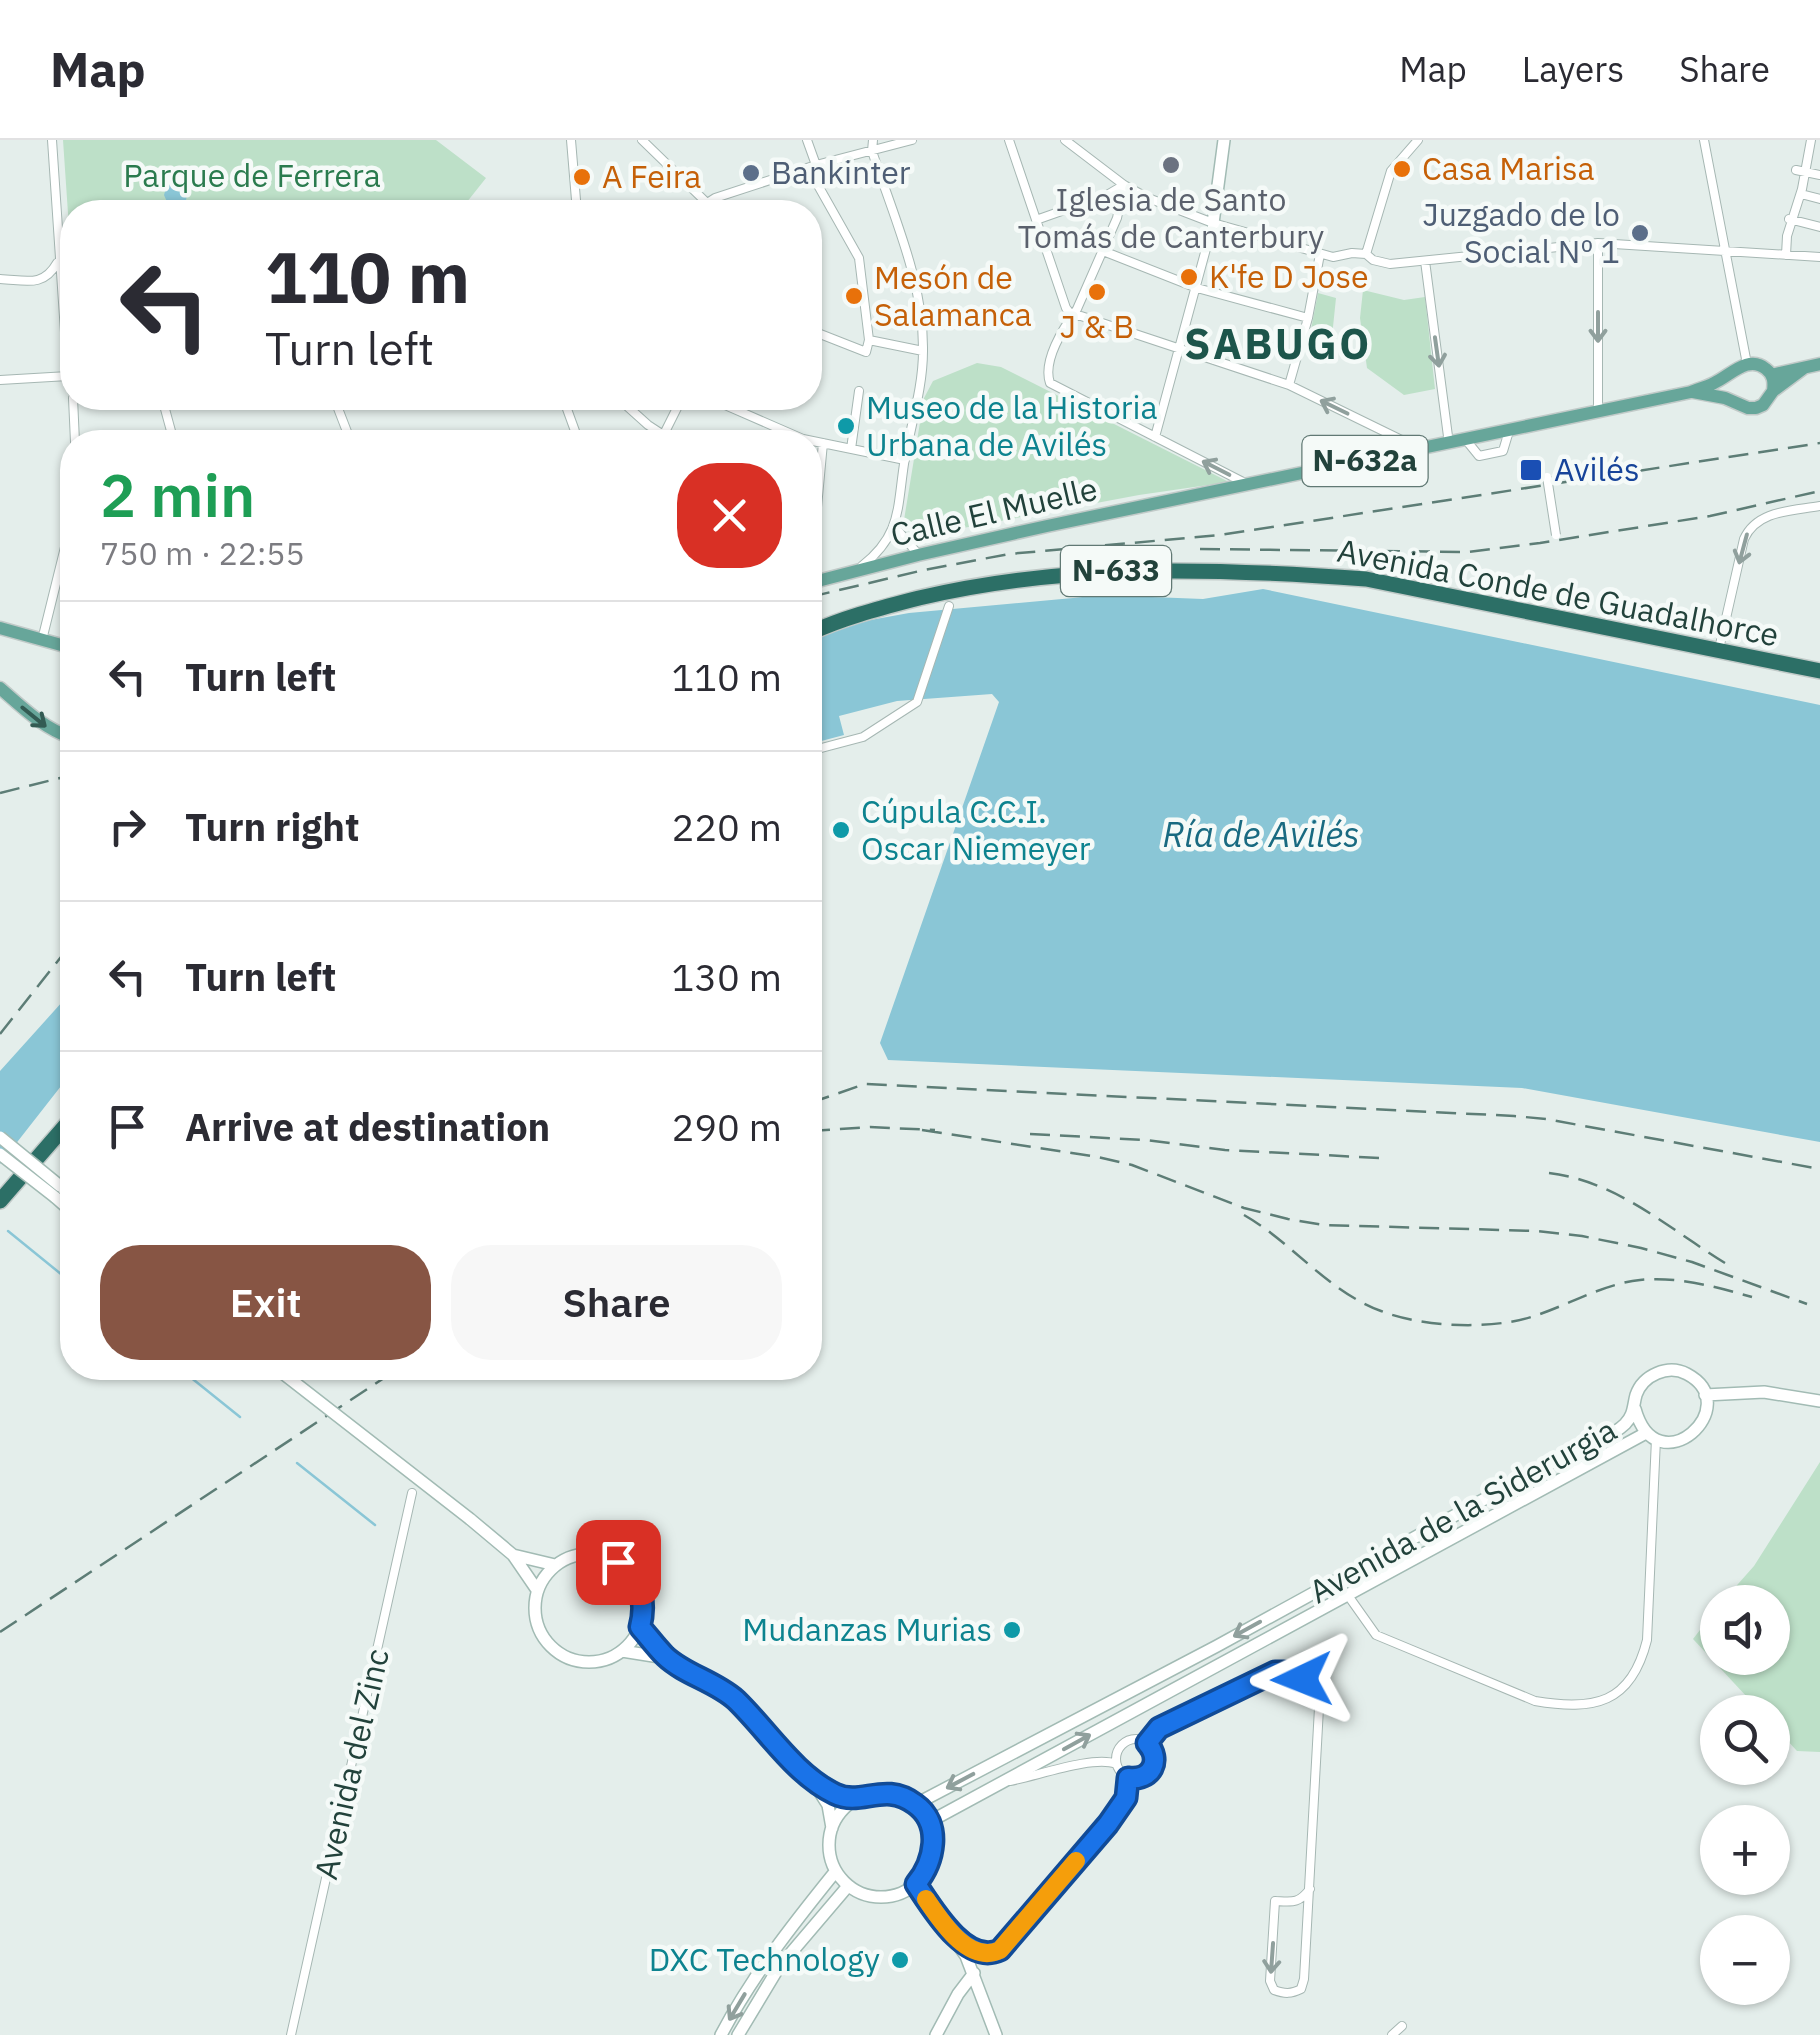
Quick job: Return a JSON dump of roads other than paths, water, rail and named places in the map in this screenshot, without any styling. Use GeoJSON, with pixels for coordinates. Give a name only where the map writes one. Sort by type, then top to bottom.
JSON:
{"type":"FeatureCollection","features":[{"type":"Feature","properties":{"kind":"highway","name":"Avenida Conde de Guadalhorce"},"geometry":{"type":"LineString","coordinates":[[822,627],[870,610],[1034,576],[1103,571],[1321,576],[1379,582],[1820,671]]}},
{"type":"Feature","properties":{"kind":"highway"},"geometry":{"type":"LineString","coordinates":[[0,1201],[60,1128]]}},
{"type":"Feature","properties":{"kind":"main road"},"geometry":{"type":"LineString","coordinates":[[1213,223],[1224,140]]}},
{"type":"Feature","properties":{"kind":"main road"},"geometry":{"type":"LineString","coordinates":[[1747,364],[1760,365],[1771,375],[1774,392]]}},
{"type":"Feature","properties":{"kind":"main road","name":"N-632a"},"geometry":{"type":"LineString","coordinates":[[1249,485],[1691,392],[1747,364]]}},
{"type":"Feature","properties":{"kind":"main road","name":"N-632a"},"geometry":{"type":"LineString","coordinates":[[1771,375],[1820,364]]}},
{"type":"Feature","properties":{"kind":"main road","name":"N-632a"},"geometry":{"type":"LineString","coordinates":[[1691,392],[1756,408],[1804,368]]}},
{"type":"Feature","properties":{"kind":"main road"},"geometry":{"type":"LineString","coordinates":[[1734,372],[1730,387],[1735,401]]}},
{"type":"Feature","properties":{"kind":"main road","name":"Calle El Muelle"},"geometry":{"type":"LineString","coordinates":[[822,579],[918,555],[1249,485]]}},
{"type":"Feature","properties":{"kind":"main road"},"geometry":{"type":"LineString","coordinates":[[0,628],[60,645]]}},
{"type":"Feature","properties":{"kind":"main road"},"geometry":{"type":"LineString","coordinates":[[0,688],[40,723],[60,733]]}},
{"type":"Feature","properties":{"kind":"main road"},"geometry":{"type":"LineString","coordinates":[[0,1137],[60,1194]]}},
{"type":"Feature","properties":{"kind":"main road"},"geometry":{"type":"LineString","coordinates":[[0,1154],[58,1191]]}},
{"type":"Feature","properties":{"kind":"main road"},"geometry":{"type":"LineString","coordinates":[[1677,1370],[1689,1375],[1705,1395],[1707,1409],[1703,1422],[1683,1440],[1670,1442],[1651,1436],[1638,1422],[1636,1396],[1642,1384],[1664,1371],[1677,1370]]}},
{"type":"Feature","properties":{"kind":"main road"},"geometry":{"type":"LineString","coordinates":[[291,1380],[513,1554],[537,1590]]}},
{"type":"Feature","properties":{"kind":"main road"},"geometry":{"type":"LineString","coordinates":[[1705,1395],[1764,1392],[1820,1401]]}},
{"type":"Feature","properties":{"kind":"main road","name":"Avenida de la Siderurgia"},"geometry":{"type":"LineString","coordinates":[[916,1804],[1608,1434],[1626,1423],[1635,1410]]}},
{"type":"Feature","properties":{"kind":"main road","name":"Avenida de la Siderurgia"},"geometry":{"type":"LineString","coordinates":[[930,1822],[1347,1594],[1651,1436]]}},
{"type":"Feature","properties":{"kind":"main road"},"geometry":{"type":"LineString","coordinates":[[588,1553],[604,1555],[630,1572],[638,1585],[644,1613],[634,1639],[622,1651],[591,1662],[565,1657],[540,1633],[535,1615],[537,1590],[555,1565],[588,1553]]}},
{"type":"Feature","properties":{"kind":"main road"},"geometry":{"type":"LineString","coordinates":[[513,1554],[555,1565]]}},
{"type":"Feature","properties":{"kind":"main road"},"geometry":{"type":"LineString","coordinates":[[640,1627],[666,1658],[734,1698],[814,1783],[828,1805],[832,1830],[829,1851],[835,1872],[848,1886],[875,1897],[903,1892],[916,1884],[933,1854],[930,1822],[916,1804],[896,1795],[880,1793],[856,1800],[842,1810],[832,1830]]}},
{"type":"Feature","properties":{"kind":"main road"},"geometry":{"type":"LineString","coordinates":[[622,1651],[666,1658]]}},
{"type":"Feature","properties":{"kind":"main road"},"geometry":{"type":"LineString","coordinates":[[814,1783],[840,1797],[856,1800]]}},
{"type":"Feature","properties":{"kind":"main road"},"geometry":{"type":"LineString","coordinates":[[721,2035],[768,1959],[835,1872]]}},
{"type":"Feature","properties":{"kind":"main road"},"geometry":{"type":"LineString","coordinates":[[916,1884],[966,1956],[996,2035]]}},
{"type":"Feature","properties":{"kind":"main road"},"geometry":{"type":"LineString","coordinates":[[738,2035],[779,1967],[848,1886]]}},
{"type":"Feature","properties":{"kind":"main road"},"geometry":{"type":"LineString","coordinates":[[936,2035],[974,1972]]}},
{"type":"Feature","properties":{"kind":"street"},"geometry":{"type":"LineString","coordinates":[[52,140],[60,276]]}},
{"type":"Feature","properties":{"kind":"street"},"geometry":{"type":"LineString","coordinates":[[571,140],[576,200]]}},
{"type":"Feature","properties":{"kind":"street"},"geometry":{"type":"LineString","coordinates":[[642,140],[704,200]]}},
{"type":"Feature","properties":{"kind":"street"},"geometry":{"type":"LineString","coordinates":[[807,140],[816,165],[814,180],[859,258],[870,340],[866,352],[822,335]]}},
{"type":"Feature","properties":{"kind":"street"},"geometry":{"type":"LineString","coordinates":[[855,572],[879,553],[895,527],[923,351],[920,304],[872,150],[874,140]]}},
{"type":"Feature","properties":{"kind":"street"},"geometry":{"type":"LineString","coordinates":[[716,200],[816,165],[912,140]]}},
{"type":"Feature","properties":{"kind":"street"},"geometry":{"type":"LineString","coordinates":[[1009,140],[1072,316]]}},
{"type":"Feature","properties":{"kind":"street"},"geometry":{"type":"LineString","coordinates":[[1366,254],[1391,171],[1418,140]]}},
{"type":"Feature","properties":{"kind":"street"},"geometry":{"type":"LineString","coordinates":[[1704,140],[1747,364]]}},
{"type":"Feature","properties":{"kind":"street"},"geometry":{"type":"LineString","coordinates":[[1067,141],[1124,185],[1148,198],[1213,223],[1333,257],[1366,254],[1390,264],[1598,243],[1820,257]]}},
{"type":"Feature","properties":{"kind":"street"},"geometry":{"type":"LineString","coordinates":[[1786,255],[1790,220],[1801,191],[1800,170],[1814,141]]}},
{"type":"Feature","properties":{"kind":"street"},"geometry":{"type":"LineString","coordinates":[[1800,170],[1820,175]]}},
{"type":"Feature","properties":{"kind":"street"},"geometry":{"type":"LineString","coordinates":[[1036,220],[1107,195],[1124,185]]}},
{"type":"Feature","properties":{"kind":"street"},"geometry":{"type":"LineString","coordinates":[[1124,185],[1117,218],[1050,362],[1050,383],[1249,485]]}},
{"type":"Feature","properties":{"kind":"street"},"geometry":{"type":"LineString","coordinates":[[1801,191],[1820,199]]}},
{"type":"Feature","properties":{"kind":"street"},"geometry":{"type":"LineString","coordinates":[[1790,220],[1820,227]]}},
{"type":"Feature","properties":{"kind":"street"},"geometry":{"type":"LineString","coordinates":[[1155,437],[1213,223]]}},
{"type":"Feature","properties":{"kind":"street"},"geometry":{"type":"LineString","coordinates":[[1598,243],[1598,412]]}},
{"type":"Feature","properties":{"kind":"street"},"geometry":{"type":"LineString","coordinates":[[1103,251],[1196,288],[1308,318]]}},
{"type":"Feature","properties":{"kind":"street"},"geometry":{"type":"LineString","coordinates":[[1289,385],[1308,318],[1320,254]]}},
{"type":"Feature","properties":{"kind":"street"},"geometry":{"type":"LineString","coordinates":[[0,278],[43,280],[56,266],[58,256]]}},
{"type":"Feature","properties":{"kind":"street"},"geometry":{"type":"LineString","coordinates":[[1424,261],[1449,444]]}},
{"type":"Feature","properties":{"kind":"street"},"geometry":{"type":"LineString","coordinates":[[1072,316],[1289,385],[1422,450]]}},
{"type":"Feature","properties":{"kind":"street"},"geometry":{"type":"LineString","coordinates":[[870,340],[923,351]]}},
{"type":"Feature","properties":{"kind":"street"},"geometry":{"type":"LineString","coordinates":[[0,380],[60,377]]}},
{"type":"Feature","properties":{"kind":"street"},"geometry":{"type":"LineString","coordinates":[[851,449],[859,391]]}},
{"type":"Feature","properties":{"kind":"street"},"geometry":{"type":"LineString","coordinates":[[631,410],[653,430]]}},
{"type":"Feature","properties":{"kind":"street"},"geometry":{"type":"LineString","coordinates":[[739,410],[783,430]]}},
{"type":"Feature","properties":{"kind":"street"},"geometry":{"type":"LineString","coordinates":[[822,443],[905,460]]}},
{"type":"Feature","properties":{"kind":"street"},"geometry":{"type":"LineString","coordinates":[[822,453],[823,444]]}},
{"type":"Feature","properties":{"kind":"street"},"geometry":{"type":"LineString","coordinates":[[1547,477],[1556,535]]}},
{"type":"Feature","properties":{"kind":"street"},"geometry":{"type":"LineString","coordinates":[[1719,650],[1748,530],[1767,516],[1820,506]]}},
{"type":"Feature","properties":{"kind":"street"},"geometry":{"type":"LineString","coordinates":[[895,527],[918,555]]}},
{"type":"Feature","properties":{"kind":"street"},"geometry":{"type":"LineString","coordinates":[[42,640],[60,567]]}},
{"type":"Feature","properties":{"kind":"street"},"geometry":{"type":"LineString","coordinates":[[822,748],[863,737],[917,702],[949,606]]}},
{"type":"Feature","properties":{"kind":"street"},"geometry":{"type":"LineString","coordinates":[[1347,1594],[1376,1635],[1535,1701],[1563,1706],[1607,1700],[1634,1674],[1647,1640],[1651,1436]]}},
{"type":"Feature","properties":{"kind":"street","name":"Avenida del Zinc"},"geometry":{"type":"LineString","coordinates":[[291,2035],[412,1494]]}},
{"type":"Feature","properties":{"kind":"street"},"geometry":{"type":"LineString","coordinates":[[1147,1743],[1159,1728],[1275,1672],[1302,1679],[1316,1695],[1319,1708],[1310,1889],[1304,1980],[1301,1988],[1282,1993],[1274,1990],[1270,1981],[1275,1900],[1294,1902],[1310,1889]]}},
{"type":"Feature","properties":{"kind":"street"},"geometry":{"type":"LineString","coordinates":[[1129,1740],[1147,1743],[1154,1750],[1154,1769],[1147,1776],[1128,1778],[1116,1764],[1116,1754],[1129,1740]]}},
{"type":"Feature","properties":{"kind":"street"},"geometry":{"type":"LineString","coordinates":[[1001,1783],[1096,1760],[1116,1764]]}},
{"type":"Feature","properties":{"kind":"street"},"geometry":{"type":"LineString","coordinates":[[944,1925],[979,1953],[1000,1950],[1108,1824],[1126,1798],[1128,1778]]}},
{"type":"Feature","properties":{"kind":"street"},"geometry":{"type":"LineString","coordinates":[[1392,2035],[1402,2026]]}},
{"type":"Feature","properties":{"kind":"water"},"geometry":{"type":"Polygon","coordinates":[[[184,177],[189,183],[186,200],[166,200],[169,178],[184,177]]]}},
{"type":"Feature","properties":{"kind":"water","name":"Ría de Avilés"},"geometry":{"type":"Polygon","coordinates":[[[1263,589],[1820,705],[1820,1142],[1522,1088],[888,1060],[880,1043],[999,702],[992,694],[897,701],[839,716],[844,735],[822,741],[822,629],[909,613],[1101,595],[1203,599],[1263,589]]]}},
{"type":"Feature","properties":{"kind":"water"},"geometry":{"type":"Polygon","coordinates":[[[60,1004],[60,1087],[0,1164],[0,1071],[60,1004]]]}},
{"type":"Feature","properties":{"kind":"waterway"},"geometry":{"type":"LineString","coordinates":[[8,1231],[60,1273]]}},
{"type":"Feature","properties":{"kind":"waterway"},"geometry":{"type":"LineString","coordinates":[[194,1380],[240,1417]]}},
{"type":"Feature","properties":{"kind":"waterway"},"geometry":{"type":"LineString","coordinates":[[297,1463],[375,1525]]}},
{"type":"Feature","properties":{"kind":"railway"},"geometry":{"type":"LineString","coordinates":[[822,594],[1009,554],[1220,535],[1820,443]]}},
{"type":"Feature","properties":{"kind":"railway"},"geometry":{"type":"LineString","coordinates":[[1200,549],[1467,552],[1710,516],[1820,491]]}},
{"type":"Feature","properties":{"kind":"railway"},"geometry":{"type":"LineString","coordinates":[[0,793],[60,778]]}},
{"type":"Feature","properties":{"kind":"railway"},"geometry":{"type":"LineString","coordinates":[[0,1034],[60,958]]}},
{"type":"Feature","properties":{"kind":"railway"},"geometry":{"type":"LineString","coordinates":[[822,1099],[865,1084],[1514,1116],[1820,1169]]}},
{"type":"Feature","properties":{"kind":"railway"},"geometry":{"type":"LineString","coordinates":[[822,1130],[870,1127],[935,1130]]}},
{"type":"Feature","properties":{"kind":"railway"},"geometry":{"type":"LineString","coordinates":[[922,1130],[1132,1165],[1244,1208],[1324,1225],[1537,1231],[1582,1236],[1692,1262],[1807,1304]]}},
{"type":"Feature","properties":{"kind":"railway"},"geometry":{"type":"LineString","coordinates":[[1030,1134],[1380,1158]]}},
{"type":"Feature","properties":{"kind":"railway"},"geometry":{"type":"LineString","coordinates":[[1549,1173],[1620,1196],[1725,1263]]}},
{"type":"Feature","properties":{"kind":"railway"},"geometry":{"type":"LineString","coordinates":[[1244,1215],[1344,1292],[1381,1311],[1416,1321],[1476,1325],[1514,1321],[1640,1280],[1683,1281],[1752,1297]]}},
{"type":"Feature","properties":{"kind":"railway"},"geometry":{"type":"LineString","coordinates":[[0,1632],[381,1380]]}},
{"type":"Feature","properties":{"kind":"place","name":"Iglesia de Santo Tomás de Canterbury"},"geometry":{"type":"Point","coordinates":[1171,165]}},
{"type":"Feature","properties":{"kind":"place","name":"Casa Marisa"},"geometry":{"type":"Point","coordinates":[1402,169]}},
{"type":"Feature","properties":{"kind":"place","name":"Bankinter"},"geometry":{"type":"Point","coordinates":[751,173]}},
{"type":"Feature","properties":{"kind":"place","name":"A Feira"},"geometry":{"type":"Point","coordinates":[582,177]}},
{"type":"Feature","properties":{"kind":"place","name":"Juzgado de lo Social Nº 1"},"geometry":{"type":"Point","coordinates":[1640,233]}},
{"type":"Feature","properties":{"kind":"place","name":"K'fe D Jose"},"geometry":{"type":"Point","coordinates":[1189,277]}},
{"type":"Feature","properties":{"kind":"place","name":"J & B"},"geometry":{"type":"Point","coordinates":[1097,292]}},
{"type":"Feature","properties":{"kind":"place","name":"Mesón de Salamanca"},"geometry":{"type":"Point","coordinates":[854,296]}},
{"type":"Feature","properties":{"kind":"place","name":"Museo de la Historia Urbana de Avilés"},"geometry":{"type":"Point","coordinates":[846,426]}},
{"type":"Feature","properties":{"kind":"place","name":"Avilés"},"geometry":{"type":"Point","coordinates":[1531,470]}},
{"type":"Feature","properties":{"kind":"place","name":"Cúpula C.C.I. Oscar Niemeyer"},"geometry":{"type":"Point","coordinates":[841,830]}},
{"type":"Feature","properties":{"kind":"place","name":"Mudanzas Murias"},"geometry":{"type":"Point","coordinates":[1012,1630]}},
{"type":"Feature","properties":{"kind":"place","name":"DXC Technology"},"geometry":{"type":"Point","coordinates":[900,1960]}},
{"type":"Feature","properties":{"kind":"district","name":"SABUGO"},"geometry":{"type":"Point","coordinates":[1278,344]}},
{"type":"Feature","properties":{"kind":"park label","name":"Parque de Ferrera"},"geometry":{"type":"Point","coordinates":[252,176]}}]}
